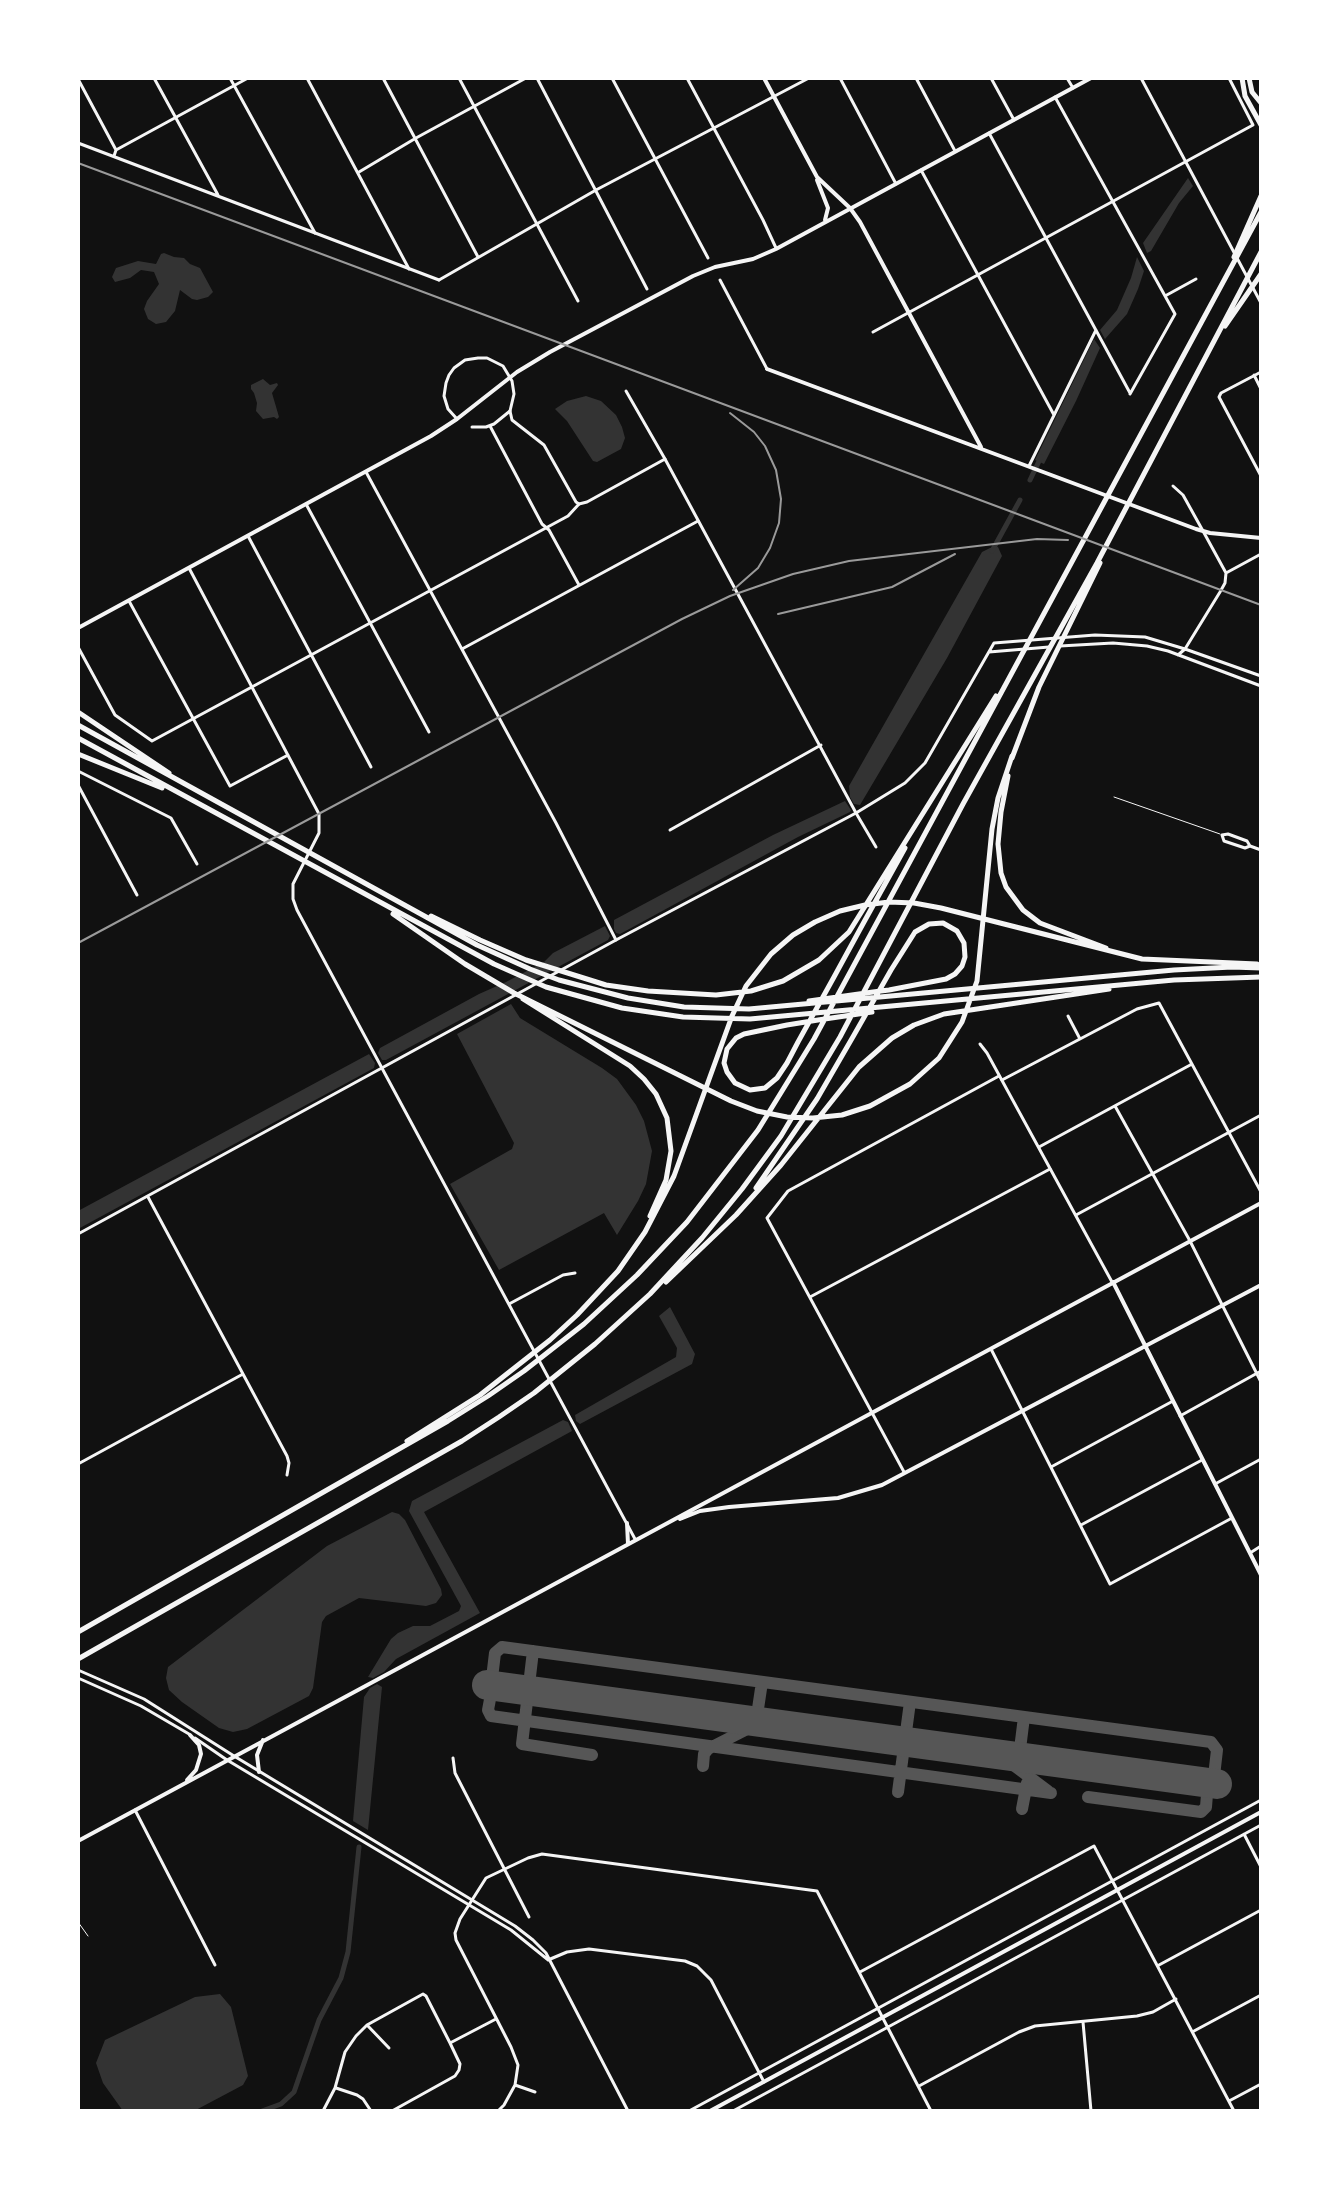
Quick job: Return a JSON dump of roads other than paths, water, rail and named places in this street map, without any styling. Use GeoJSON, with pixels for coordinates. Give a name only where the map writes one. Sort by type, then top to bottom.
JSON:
{"type":"FeatureCollection","features":[{"type":"Feature","properties":{"kind":"highway"},"geometry":{"type":"LineString","coordinates":[[1242,78],[1245,96],[1261,125]]}},
{"type":"Feature","properties":{"kind":"highway"},"geometry":{"type":"LineString","coordinates":[[1249,78],[1252,92],[1261,103]]}},
{"type":"Feature","properties":{"kind":"highway"},"geometry":{"type":"LineString","coordinates":[[78,1632],[448,1421],[524,1371],[610,1301],[712,1192],[758,1130],[814,1039],[1227,275],[1261,196]]}},
{"type":"Feature","properties":{"kind":"highway"},"geometry":{"type":"LineString","coordinates":[[1243,238],[1261,212]]}},
{"type":"Feature","properties":{"kind":"highway"},"geometry":{"type":"LineString","coordinates":[[534,1005],[731,1101],[757,1111],[787,1117],[842,1115],[885,1100],[931,1066],[957,1032],[977,981],[992,829],[1000,790],[1039,687],[1135,489],[1261,252]]}},
{"type":"Feature","properties":{"kind":"highway"},"geometry":{"type":"LineString","coordinates":[[1215,339],[1261,274]]}},
{"type":"Feature","properties":{"kind":"highway"},"geometry":{"type":"LineString","coordinates":[[623,1319],[702,1238],[781,1136],[805,1098],[1061,625],[1098,563]]}},
{"type":"Feature","properties":{"kind":"highway"},"geometry":{"type":"LineString","coordinates":[[351,875],[526,960],[606,985],[716,995],[751,991],[783,981],[812,965],[841,941],[856,921],[1019,661]]}},
{"type":"Feature","properties":{"kind":"highway"},"geometry":{"type":"LineString","coordinates":[[78,712],[203,796]]}},
{"type":"Feature","properties":{"kind":"highway"},"geometry":{"type":"LineString","coordinates":[[78,725],[477,945],[530,969],[603,993],[684,1007],[749,1009],[1174,970],[1261,966]]}},
{"type":"Feature","properties":{"kind":"highway"},"geometry":{"type":"LineString","coordinates":[[78,738],[516,975],[546,987],[622,1008],[714,1019],[785,1017],[1174,980],[1261,977]]}},
{"type":"Feature","properties":{"kind":"highway"},"geometry":{"type":"LineString","coordinates":[[78,754],[187,798]]}},
{"type":"Feature","properties":{"kind":"highway"},"geometry":{"type":"LineString","coordinates":[[1012,756],[998,844],[1006,887],[1023,910],[1040,923],[1130,956]]}},
{"type":"Feature","properties":{"kind":"highway"},"geometry":{"type":"LineString","coordinates":[[882,884],[864,922],[834,977],[798,1042],[777,1078],[765,1088],[750,1090],[731,1080],[727,1072],[724,1063],[727,1049],[736,1038],[749,1032],[938,1003]]}},
{"type":"Feature","properties":{"kind":"highway"},"geometry":{"type":"LineString","coordinates":[[317,1496],[460,1408],[550,1340],[601,1290],[636,1245],[674,1176],[746,986],[781,944],[815,922],[854,907],[889,902],[914,903],[1130,956],[1261,966]]}},
{"type":"Feature","properties":{"kind":"highway"},"geometry":{"type":"LineString","coordinates":[[379,903],[406,925],[636,1071],[656,1094],[667,1118],[671,1151],[669,1170],[641,1232],[601,1290]]}},
{"type":"Feature","properties":{"kind":"highway"},"geometry":{"type":"LineString","coordinates":[[736,1215],[817,1099],[854,1035],[891,970],[911,937],[924,925],[934,923],[948,925],[964,943],[962,966],[946,979],[889,990],[749,1009]]}},
{"type":"Feature","properties":{"kind":"highway"},"geometry":{"type":"LineString","coordinates":[[78,1659],[462,1441],[534,1393],[623,1319],[736,1215],[805,1136],[859,1067],[903,1031],[944,1014],[1174,980]]}},
{"type":"Feature","properties":{"kind":"main road"},"geometry":{"type":"LineString","coordinates":[[764,78],[815,173],[823,185],[850,208],[863,227],[982,449]]}},
{"type":"Feature","properties":{"kind":"main road"},"geometry":{"type":"LineString","coordinates":[[78,628],[366,472],[457,419],[533,362],[608,321],[700,273],[753,259],[776,249],[1091,78]]}},
{"type":"Feature","properties":{"kind":"main road"},"geometry":{"type":"LineString","coordinates":[[815,173],[828,209],[824,222]]}},
{"type":"Feature","properties":{"kind":"main road"},"geometry":{"type":"LineString","coordinates":[[767,369],[1203,531],[1261,538]]}},
{"type":"Feature","properties":{"kind":"main road"},"geometry":{"type":"LineString","coordinates":[[78,1841],[1261,1203]]}},
{"type":"Feature","properties":{"kind":"main road"},"geometry":{"type":"LineString","coordinates":[[1113,1282],[1261,1575]]}},
{"type":"Feature","properties":{"kind":"main road"},"geometry":{"type":"LineString","coordinates":[[670,1522],[700,1511],[838,1498],[882,1485],[1261,1285]]}},
{"type":"Feature","properties":{"kind":"main road"},"geometry":{"type":"LineString","coordinates":[[627,1523],[628,1544]]}},
{"type":"Feature","properties":{"kind":"main road"},"geometry":{"type":"LineString","coordinates":[[183,1784],[196,1770],[201,1754],[199,1745],[190,1735]]}},
{"type":"Feature","properties":{"kind":"main road"},"geometry":{"type":"LineString","coordinates":[[259,1772],[257,1755],[263,1740]]}},
{"type":"Feature","properties":{"kind":"main road"},"geometry":{"type":"LineString","coordinates":[[710,2111],[1261,1812]]}},
{"type":"Feature","properties":{"kind":"street"},"geometry":{"type":"LineString","coordinates":[[154,78],[218,195]]}},
{"type":"Feature","properties":{"kind":"street"},"geometry":{"type":"LineString","coordinates":[[230,78],[315,233]]}},
{"type":"Feature","properties":{"kind":"street"},"geometry":{"type":"LineString","coordinates":[[116,150],[248,78]]}},
{"type":"Feature","properties":{"kind":"street"},"geometry":{"type":"LineString","coordinates":[[307,78],[409,269]]}},
{"type":"Feature","properties":{"kind":"street"},"geometry":{"type":"LineString","coordinates":[[383,78],[478,257]]}},
{"type":"Feature","properties":{"kind":"street"},"geometry":{"type":"LineString","coordinates":[[459,78],[578,301]]}},
{"type":"Feature","properties":{"kind":"street"},"geometry":{"type":"LineString","coordinates":[[357,173],[526,78]]}},
{"type":"Feature","properties":{"kind":"street"},"geometry":{"type":"LineString","coordinates":[[537,78],[647,289]]}},
{"type":"Feature","properties":{"kind":"street"},"geometry":{"type":"LineString","coordinates":[[612,78],[708,258]]}},
{"type":"Feature","properties":{"kind":"street"},"geometry":{"type":"LineString","coordinates":[[687,78],[776,249]]}},
{"type":"Feature","properties":{"kind":"street"},"geometry":{"type":"LineString","coordinates":[[78,143],[439,280],[596,190],[809,78]]}},
{"type":"Feature","properties":{"kind":"street"},"geometry":{"type":"LineString","coordinates":[[840,78],[896,184]]}},
{"type":"Feature","properties":{"kind":"street"},"geometry":{"type":"LineString","coordinates":[[916,78],[955,151]]}},
{"type":"Feature","properties":{"kind":"street"},"geometry":{"type":"LineString","coordinates":[[991,78],[1014,120]]}},
{"type":"Feature","properties":{"kind":"street"},"geometry":{"type":"LineString","coordinates":[[1067,78],[1073,88]]}},
{"type":"Feature","properties":{"kind":"street"},"geometry":{"type":"LineString","coordinates":[[1141,78],[1261,303]]}},
{"type":"Feature","properties":{"kind":"street"},"geometry":{"type":"LineString","coordinates":[[873,332],[1253,125],[1229,78]]}},
{"type":"Feature","properties":{"kind":"street"},"geometry":{"type":"LineString","coordinates":[[78,79],[116,150],[114,157]]}},
{"type":"Feature","properties":{"kind":"street"},"geometry":{"type":"LineString","coordinates":[[989,133],[1130,394],[1175,314],[1055,97]]}},
{"type":"Feature","properties":{"kind":"street"},"geometry":{"type":"LineString","coordinates":[[921,170],[1054,415]]}},
{"type":"Feature","properties":{"kind":"street"},"geometry":{"type":"LineString","coordinates":[[1165,296],[1196,279]]}},
{"type":"Feature","properties":{"kind":"street"},"geometry":{"type":"LineString","coordinates":[[720,280],[767,369]]}},
{"type":"Feature","properties":{"kind":"street"},"geometry":{"type":"LineString","coordinates":[[1029,466],[1097,332]]}},
{"type":"Feature","properties":{"kind":"street"},"geometry":{"type":"LineString","coordinates":[[457,419],[446,405],[444,392],[454,368],[474,358],[499,364],[509,373],[514,390],[510,416],[544,445],[573,499],[579,504]]}},
{"type":"Feature","properties":{"kind":"street"},"geometry":{"type":"LineString","coordinates":[[1261,372],[1219,396],[1261,476]]}},
{"type":"Feature","properties":{"kind":"street"},"geometry":{"type":"LineString","coordinates":[[1254,375],[1261,389]]}},
{"type":"Feature","properties":{"kind":"street"},"geometry":{"type":"LineString","coordinates":[[626,391],[876,847]]}},
{"type":"Feature","properties":{"kind":"street"},"geometry":{"type":"LineString","coordinates":[[472,427],[490,426],[510,411]]}},
{"type":"Feature","properties":{"kind":"street"},"geometry":{"type":"LineString","coordinates":[[490,426],[542,524],[579,585]]}},
{"type":"Feature","properties":{"kind":"street"},"geometry":{"type":"LineString","coordinates":[[78,647],[115,715],[152,741],[546,528],[573,512],[579,504],[665,459]]}},
{"type":"Feature","properties":{"kind":"street"},"geometry":{"type":"LineString","coordinates":[[366,472],[615,938]]}},
{"type":"Feature","properties":{"kind":"street"},"geometry":{"type":"LineString","coordinates":[[1173,486],[1183,495],[1226,573],[1223,587],[1185,649],[1177,655]]}},
{"type":"Feature","properties":{"kind":"street"},"geometry":{"type":"LineString","coordinates":[[306,504],[429,732]]}},
{"type":"Feature","properties":{"kind":"street"},"geometry":{"type":"LineString","coordinates":[[461,649],[698,521]]}},
{"type":"Feature","properties":{"kind":"street"},"geometry":{"type":"LineString","coordinates":[[248,536],[371,767]]}},
{"type":"Feature","properties":{"kind":"street"},"geometry":{"type":"LineString","coordinates":[[1226,573],[1261,554]]}},
{"type":"Feature","properties":{"kind":"street"},"geometry":{"type":"LineString","coordinates":[[189,568],[316,807],[320,825],[316,840],[296,875],[292,889],[294,904],[636,1540]]}},
{"type":"Feature","properties":{"kind":"street"},"geometry":{"type":"LineString","coordinates":[[129,601],[230,786],[288,755]]}},
{"type":"Feature","properties":{"kind":"street"},"geometry":{"type":"LineString","coordinates":[[1095,635],[1095,644]]}},
{"type":"Feature","properties":{"kind":"street"},"geometry":{"type":"LineString","coordinates":[[78,1234],[911,778],[925,763],[994,643],[1095,635],[1145,637],[1261,676]]}},
{"type":"Feature","properties":{"kind":"street"},"geometry":{"type":"LineString","coordinates":[[989,652],[1134,644],[1177,655],[1261,686]]}},
{"type":"Feature","properties":{"kind":"street"},"geometry":{"type":"LineString","coordinates":[[1184,658],[1185,649]]}},
{"type":"Feature","properties":{"kind":"street"},"geometry":{"type":"LineString","coordinates":[[670,830],[821,745]]}},
{"type":"Feature","properties":{"kind":"street"},"geometry":{"type":"LineString","coordinates":[[78,771],[171,818],[197,864]]}},
{"type":"Feature","properties":{"kind":"street"},"geometry":{"type":"LineString","coordinates":[[78,785],[137,895]]}},
{"type":"Feature","properties":{"kind":"street"},"geometry":{"type":"LineString","coordinates":[[1250,846],[1247,841],[1222,835],[1224,841],[1261,850]]}},
{"type":"Feature","properties":{"kind":"street"},"geometry":{"type":"LineString","coordinates":[[905,1474],[767,1218],[788,1191],[1137,1009],[1159,1003],[1261,1192]]}},
{"type":"Feature","properties":{"kind":"street"},"geometry":{"type":"LineString","coordinates":[[1068,1016],[1080,1039]]}},
{"type":"Feature","properties":{"kind":"street"},"geometry":{"type":"LineString","coordinates":[[980,1044],[1113,1282]]}},
{"type":"Feature","properties":{"kind":"street"},"geometry":{"type":"LineString","coordinates":[[1039,1147],[1192,1064]]}},
{"type":"Feature","properties":{"kind":"street"},"geometry":{"type":"LineString","coordinates":[[1115,1106],[1190,1241],[1259,1372],[1261,1382]]}},
{"type":"Feature","properties":{"kind":"street"},"geometry":{"type":"LineString","coordinates":[[1076,1215],[1261,1115]]}},
{"type":"Feature","properties":{"kind":"street"},"geometry":{"type":"LineString","coordinates":[[809,1297],[1050,1169]]}},
{"type":"Feature","properties":{"kind":"street"},"geometry":{"type":"LineString","coordinates":[[148,1197],[287,1456],[287,1475]]}},
{"type":"Feature","properties":{"kind":"street"},"geometry":{"type":"LineString","coordinates":[[509,1304],[563,1275],[575,1273]]}},
{"type":"Feature","properties":{"kind":"street"},"geometry":{"type":"LineString","coordinates":[[991,1349],[1110,1584],[1232,1518]]}},
{"type":"Feature","properties":{"kind":"street"},"geometry":{"type":"LineString","coordinates":[[1180,1416],[1259,1372]]}},
{"type":"Feature","properties":{"kind":"street"},"geometry":{"type":"LineString","coordinates":[[78,1464],[243,1374]]}},
{"type":"Feature","properties":{"kind":"street"},"geometry":{"type":"LineString","coordinates":[[1051,1467],[1173,1401]]}},
{"type":"Feature","properties":{"kind":"street"},"geometry":{"type":"LineString","coordinates":[[1215,1484],[1261,1459]]}},
{"type":"Feature","properties":{"kind":"street"},"geometry":{"type":"LineString","coordinates":[[1081,1525],[1202,1460]]}},
{"type":"Feature","properties":{"kind":"street"},"geometry":{"type":"LineString","coordinates":[[1250,1553],[1261,1546]]}},
{"type":"Feature","properties":{"kind":"street"},"geometry":{"type":"LineString","coordinates":[[78,1670],[144,1699],[471,1902],[522,1937],[548,1960],[628,2111]]}},
{"type":"Feature","properties":{"kind":"street"},"geometry":{"type":"LineString","coordinates":[[78,1678],[141,1706],[227,1760],[471,1902]]}},
{"type":"Feature","properties":{"kind":"street"},"geometry":{"type":"LineString","coordinates":[[453,1758],[455,1773],[529,1917]]}},
{"type":"Feature","properties":{"kind":"street"},"geometry":{"type":"LineString","coordinates":[[689,2111],[1261,1800]]}},
{"type":"Feature","properties":{"kind":"street"},"geometry":{"type":"LineString","coordinates":[[135,1810],[215,1965]]}},
{"type":"Feature","properties":{"kind":"street"},"geometry":{"type":"LineString","coordinates":[[733,2111],[1261,1825]]}},
{"type":"Feature","properties":{"kind":"street"},"geometry":{"type":"LineString","coordinates":[[1244,1834],[1261,1867]]}},
{"type":"Feature","properties":{"kind":"street"},"geometry":{"type":"LineString","coordinates":[[860,1972],[1094,1846],[1234,2111]]}},
{"type":"Feature","properties":{"kind":"street"},"geometry":{"type":"LineString","coordinates":[[498,2111],[515,2085],[518,2065],[455,1933],[460,1919],[486,1878],[532,1856],[546,1854],[817,1891],[931,2111]]}},
{"type":"Feature","properties":{"kind":"street"},"geometry":{"type":"LineString","coordinates":[[1158,1965],[1261,1910]]}},
{"type":"Feature","properties":{"kind":"street"},"geometry":{"type":"LineString","coordinates":[[548,1960],[567,1952],[589,1949],[685,1961],[697,1966],[711,1980],[764,2082]]}},
{"type":"Feature","properties":{"kind":"street"},"geometry":{"type":"LineString","coordinates":[[323,2111],[335,2088],[345,2052],[367,2025],[419,1995],[426,1996],[460,2064],[455,2076],[392,2111]]}},
{"type":"Feature","properties":{"kind":"street"},"geometry":{"type":"LineString","coordinates":[[1193,2031],[1261,1995]]}},
{"type":"Feature","properties":{"kind":"street"},"geometry":{"type":"LineString","coordinates":[[918,2086],[1035,2026],[1137,2016],[1153,2012],[1176,1999]]}},
{"type":"Feature","properties":{"kind":"street"},"geometry":{"type":"LineString","coordinates":[[450,2043],[496,2019]]}},
{"type":"Feature","properties":{"kind":"street"},"geometry":{"type":"LineString","coordinates":[[1083,2022],[1091,2111]]}},
{"type":"Feature","properties":{"kind":"street"},"geometry":{"type":"LineString","coordinates":[[367,2025],[389,2048]]}},
{"type":"Feature","properties":{"kind":"street"},"geometry":{"type":"LineString","coordinates":[[1229,2101],[1261,2084]]}},
{"type":"Feature","properties":{"kind":"street"},"geometry":{"type":"LineString","coordinates":[[515,2085],[535,2092]]}},
{"type":"Feature","properties":{"kind":"street"},"geometry":{"type":"LineString","coordinates":[[335,2088],[357,2095],[371,2111]]}},
{"type":"Feature","properties":{"kind":"lane"},"geometry":{"type":"LineString","coordinates":[[1114,797],[1222,835]]}},
{"type":"Feature","properties":{"kind":"lane"},"geometry":{"type":"LineString","coordinates":[[78,1922],[88,1936]]}},
{"type":"Feature","properties":{"kind":"waterway"},"geometry":{"type":"LineString","coordinates":[[1030,480],[1041,457]]}},
{"type":"Feature","properties":{"kind":"waterway"},"geometry":{"type":"LineString","coordinates":[[992,551],[1020,500]]}},
{"type":"Feature","properties":{"kind":"waterway"},"geometry":{"type":"LineString","coordinates":[[262,2111],[281,2104],[294,2092],[319,2020],[341,1978],[348,1952],[359,1847]]}},
{"type":"Feature","properties":{"kind":"railway"},"geometry":{"type":"LineString","coordinates":[[78,163],[1261,605]]}},
{"type":"Feature","properties":{"kind":"railway"},"geometry":{"type":"LineString","coordinates":[[730,413],[754,432],[765,446],[776,470],[781,499],[779,523],[770,548],[758,568],[733,590]]}},
{"type":"Feature","properties":{"kind":"railway"},"geometry":{"type":"LineString","coordinates":[[78,943],[730,596],[793,574],[849,561],[1037,539],[1068,540]]}},
{"type":"Feature","properties":{"kind":"railway"},"geometry":{"type":"LineString","coordinates":[[778,614],[892,587],[955,554]]}}]}
